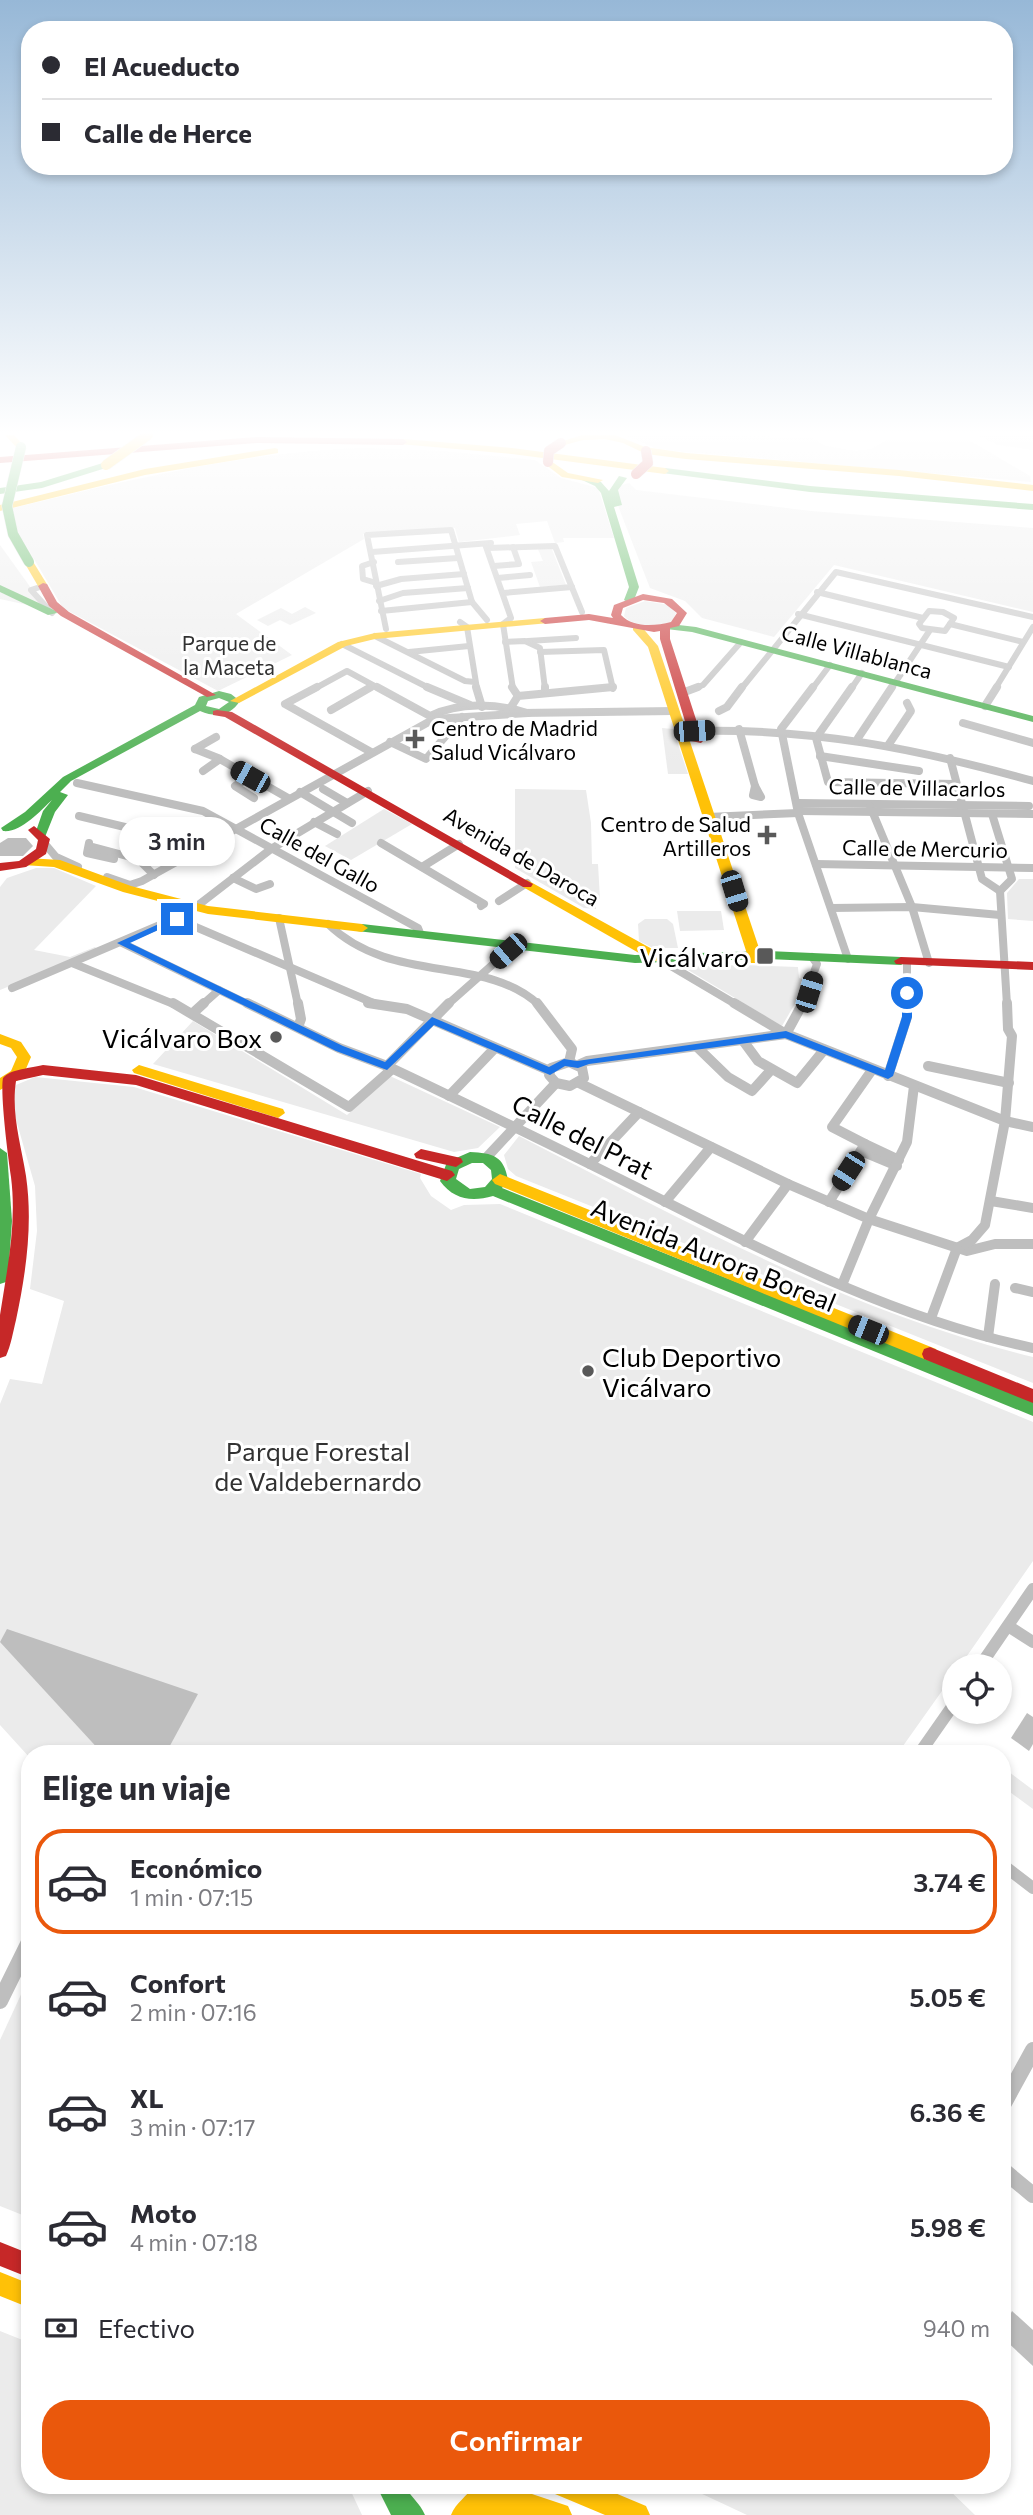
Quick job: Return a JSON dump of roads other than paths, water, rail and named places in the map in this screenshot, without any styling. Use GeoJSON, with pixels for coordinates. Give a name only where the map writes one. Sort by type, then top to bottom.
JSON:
{"type":"FeatureCollection","features":[{"type":"Feature","properties":{"kind":"main road"},"geometry":{"type":"LineString","coordinates":[[23,552],[43,586]]}},
{"type":"Feature","properties":{"kind":"main road"},"geometry":{"type":"LineString","coordinates":[[623,552],[634,587],[616,611],[653,645],[684,722],[718,816],[755,957]]}},
{"type":"Feature","properties":{"kind":"main road"},"geometry":{"type":"LineString","coordinates":[[631,552],[639,582],[654,597]]}},
{"type":"Feature","properties":{"kind":"main road","name":"Avenida de Daroca"},"geometry":{"type":"LineString","coordinates":[[43,586],[53,604],[65,614],[208,705]]}},
{"type":"Feature","properties":{"kind":"main road"},"geometry":{"type":"LineString","coordinates":[[0,588],[51,613]]}},
{"type":"Feature","properties":{"kind":"main road"},"geometry":{"type":"LineString","coordinates":[[4,829],[29,815],[54,790],[82,770],[208,705],[232,701],[339,643],[383,633],[582,612],[654,597]]}},
{"type":"Feature","properties":{"kind":"main road","name":"Calle Villablanca"},"geometry":{"type":"LineString","coordinates":[[654,597],[676,605],[682,613],[699,621],[830,665],[898,678]]}},
{"type":"Feature","properties":{"kind":"main road","name":"Avenida de Daroca"},"geometry":{"type":"LineString","coordinates":[[51,613],[208,705],[337,771]]}},
{"type":"Feature","properties":{"kind":"main road"},"geometry":{"type":"LineString","coordinates":[[682,613],[680,621],[667,628],[665,639],[680,689],[684,722]]}},
{"type":"Feature","properties":{"kind":"main road","name":"Calle Villablanca"},"geometry":{"type":"LineString","coordinates":[[500,621],[589,617],[773,645],[988,701],[1033,708]]}},
{"type":"Feature","properties":{"kind":"main road","name":"Avenida de Daroca"},"geometry":{"type":"LineString","coordinates":[[232,701],[368,791],[656,957]]}},
{"type":"Feature","properties":{"kind":"main road","name":"Calle Villablanca"},"geometry":{"type":"LineString","coordinates":[[988,701],[1033,719]]}},
{"type":"Feature","properties":{"kind":"main road"},"geometry":{"type":"LineString","coordinates":[[0,878],[36,857],[49,811],[77,783],[208,705]]}},
{"type":"Feature","properties":{"kind":"main road"},"geometry":{"type":"LineString","coordinates":[[4,829],[25,828],[43,839]]}},
{"type":"Feature","properties":{"kind":"main road"},"geometry":{"type":"LineString","coordinates":[[0,867],[25,863],[56,863],[142,887],[194,908],[635,959],[815,958],[1033,966]]}},
{"type":"Feature","properties":{"kind":"main road"},"geometry":{"type":"LineString","coordinates":[[656,957],[671,962],[703,962],[755,957]]}},
{"type":"Feature","properties":{"kind":"main road"},"geometry":{"type":"LineString","coordinates":[[0,1040],[16,1045],[24,1057],[22,1066],[7,1081],[3,1097],[19,1173],[20,1251],[12,1304],[0,1351]]}},
{"type":"Feature","properties":{"kind":"main road"},"geometry":{"type":"LineString","coordinates":[[24,1057],[119,1066],[152,1073],[452,1168]]}},
{"type":"Feature","properties":{"kind":"main road"},"geometry":{"type":"LineString","coordinates":[[7,1081],[43,1070],[136,1080],[452,1168],[470,1157],[486,1158],[498,1167],[497,1185],[484,1194],[466,1195],[452,1187],[452,1168]]}},
{"type":"Feature","properties":{"kind":"main road"},"geometry":{"type":"LineString","coordinates":[[0,1153],[4,1221],[0,1278]]}},
{"type":"Feature","properties":{"kind":"main road","name":"Avenida Aurora Boreal"},"geometry":{"type":"LineString","coordinates":[[497,1185],[1033,1396]]}},
{"type":"Feature","properties":{"kind":"main road","name":"Avenida Aurora Boreal"},"geometry":{"type":"LineString","coordinates":[[497,1185],[1033,1409]]}},
{"type":"Feature","properties":{"kind":"main road"},"geometry":{"type":"LineString","coordinates":[[0,2254],[21,2262]]}},
{"type":"Feature","properties":{"kind":"main road"},"geometry":{"type":"LineString","coordinates":[[0,2284],[21,2292]]}},
{"type":"Feature","properties":{"kind":"main road"},"geometry":{"type":"LineString","coordinates":[[394,2494],[401,2506],[412,2515]]}},
{"type":"Feature","properties":{"kind":"main road"},"geometry":{"type":"LineString","coordinates":[[464,2515],[484,2494]]}},
{"type":"Feature","properties":{"kind":"main road"},"geometry":{"type":"LineString","coordinates":[[586,2494],[637,2515]]}},
{"type":"Feature","properties":{"kind":"main road"},"geometry":{"type":"LineString","coordinates":[[479,2502],[509,2500],[534,2504],[559,2515]]}},
{"type":"Feature","properties":{"kind":"street"},"geometry":{"type":"LineString","coordinates":[[372,552],[374,562],[362,566],[363,579],[375,584],[464,574]]}},
{"type":"Feature","properties":{"kind":"street"},"geometry":{"type":"LineString","coordinates":[[457,552],[472,602]]}},
{"type":"Feature","properties":{"kind":"street"},"geometry":{"type":"LineString","coordinates":[[489,552],[503,593],[500,621],[513,692],[518,696]]}},
{"type":"Feature","properties":{"kind":"street"},"geometry":{"type":"LineString","coordinates":[[494,566],[519,564],[515,552]]}},
{"type":"Feature","properties":{"kind":"street"},"geometry":{"type":"LineString","coordinates":[[558,552],[582,612]]}},
{"type":"Feature","properties":{"kind":"street"},"geometry":{"type":"LineString","coordinates":[[398,562],[458,558]]}},
{"type":"Feature","properties":{"kind":"street"},"geometry":{"type":"LineString","coordinates":[[709,724],[719,711],[727,707],[773,645],[833,574],[843,572],[1033,617]]}},
{"type":"Feature","properties":{"kind":"street"},"geometry":{"type":"LineString","coordinates":[[498,578],[530,575]]}},
{"type":"Feature","properties":{"kind":"street"},"geometry":{"type":"LineString","coordinates":[[375,584],[383,633],[408,652],[465,681],[475,682]]}},
{"type":"Feature","properties":{"kind":"street","name":"Avenida de Daroca"},"geometry":{"type":"LineString","coordinates":[[43,586],[31,590],[51,613]]}},
{"type":"Feature","properties":{"kind":"street"},"geometry":{"type":"LineString","coordinates":[[503,593],[572,587]]}},
{"type":"Feature","properties":{"kind":"street"},"geometry":{"type":"LineString","coordinates":[[379,601],[403,593],[468,588]]}},
{"type":"Feature","properties":{"kind":"street"},"geometry":{"type":"LineString","coordinates":[[817,592],[923,618]]}},
{"type":"Feature","properties":{"kind":"street"},"geometry":{"type":"LineString","coordinates":[[943,612],[954,598]]}},
{"type":"Feature","properties":{"kind":"street"},"geometry":{"type":"LineString","coordinates":[[381,611],[472,602],[500,621]]}},
{"type":"Feature","properties":{"kind":"street"},"geometry":{"type":"LineString","coordinates":[[929,611],[943,612],[954,616],[945,631],[920,626],[929,611]]}},
{"type":"Feature","properties":{"kind":"street"},"geometry":{"type":"LineString","coordinates":[[798,614],[1009,667]]}},
{"type":"Feature","properties":{"kind":"street"},"geometry":{"type":"LineString","coordinates":[[950,624],[1023,642]]}},
{"type":"Feature","properties":{"kind":"street"},"geometry":{"type":"LineString","coordinates":[[463,625],[479,707]]}},
{"type":"Feature","properties":{"kind":"street"},"geometry":{"type":"LineString","coordinates":[[988,701],[1033,627]]}},
{"type":"Feature","properties":{"kind":"street"},"geometry":{"type":"LineString","coordinates":[[858,738],[930,630]]}},
{"type":"Feature","properties":{"kind":"street"},"geometry":{"type":"LineString","coordinates":[[505,642],[577,640],[572,651]]}},
{"type":"Feature","properties":{"kind":"street"},"geometry":{"type":"LineString","coordinates":[[525,641],[537,646],[540,652],[545,691]]}},
{"type":"Feature","properties":{"kind":"street"},"geometry":{"type":"LineString","coordinates":[[680,689],[703,685],[738,641]]}},
{"type":"Feature","properties":{"kind":"street"},"geometry":{"type":"LineString","coordinates":[[339,643],[449,698],[479,707]]}},
{"type":"Feature","properties":{"kind":"street"},"geometry":{"type":"LineString","coordinates":[[408,652],[469,646]]}},
{"type":"Feature","properties":{"kind":"street"},"geometry":{"type":"LineString","coordinates":[[511,707],[518,696],[545,691],[613,689],[604,650],[540,652]]}},
{"type":"Feature","properties":{"kind":"street"},"geometry":{"type":"LineString","coordinates":[[830,665],[781,729],[798,809],[848,959]]}},
{"type":"Feature","properties":{"kind":"street"},"geometry":{"type":"LineString","coordinates":[[331,710],[389,669]]}},
{"type":"Feature","properties":{"kind":"street"},"geometry":{"type":"LineString","coordinates":[[371,752],[285,704],[343,672],[350,672],[430,716],[528,713],[684,722],[740,729]]}},
{"type":"Feature","properties":{"kind":"street"},"geometry":{"type":"LineString","coordinates":[[862,673],[816,738],[828,782],[956,784]]}},
{"type":"Feature","properties":{"kind":"street"},"geometry":{"type":"LineString","coordinates":[[43,839],[50,852],[71,865],[128,885],[142,887],[154,874],[445,709],[450,705],[449,698]]}},
{"type":"Feature","properties":{"kind":"street"},"geometry":{"type":"LineString","coordinates":[[889,744],[911,711],[907,703]]}},
{"type":"Feature","properties":{"kind":"street"},"geometry":{"type":"LineString","coordinates":[[445,709],[511,707],[528,713]]}},
{"type":"Feature","properties":{"kind":"street"},"geometry":{"type":"LineString","coordinates":[[390,741],[434,719],[528,713]]}},
{"type":"Feature","properties":{"kind":"street"},"geometry":{"type":"LineString","coordinates":[[390,741],[426,759],[462,717]]}},
{"type":"Feature","properties":{"kind":"street"},"geometry":{"type":"LineString","coordinates":[[684,722],[740,729],[819,732],[858,738],[923,751],[1033,781]]}},
{"type":"Feature","properties":{"kind":"street"},"geometry":{"type":"LineString","coordinates":[[963,723],[1033,743]]}},
{"type":"Feature","properties":{"kind":"street"},"geometry":{"type":"LineString","coordinates":[[740,729],[755,786]]}},
{"type":"Feature","properties":{"kind":"street"},"geometry":{"type":"LineString","coordinates":[[216,737],[195,750],[220,759],[288,798]]}},
{"type":"Feature","properties":{"kind":"street"},"geometry":{"type":"LineString","coordinates":[[917,783],[923,751]]}},
{"type":"Feature","properties":{"kind":"street"},"geometry":{"type":"LineString","coordinates":[[820,756],[919,771]]}},
{"type":"Feature","properties":{"kind":"street"},"geometry":{"type":"LineString","coordinates":[[950,758],[976,865],[982,879],[1000,891]]}},
{"type":"Feature","properties":{"kind":"street"},"geometry":{"type":"LineString","coordinates":[[203,771],[220,759]]}},
{"type":"Feature","properties":{"kind":"street"},"geometry":{"type":"LineString","coordinates":[[250,777],[234,786],[254,798]]}},
{"type":"Feature","properties":{"kind":"street","name":"Calle del Gallo"},"geometry":{"type":"LineString","coordinates":[[77,783],[203,811],[237,827],[271,849],[418,928],[420,933]]}},
{"type":"Feature","properties":{"kind":"street"},"geometry":{"type":"LineString","coordinates":[[323,789],[347,803]]}},
{"type":"Feature","properties":{"kind":"street"},"geometry":{"type":"LineString","coordinates":[[12,988],[177,919],[271,849],[368,791]]}},
{"type":"Feature","properties":{"kind":"street"},"geometry":{"type":"LineString","coordinates":[[300,792],[352,823]]}},
{"type":"Feature","properties":{"kind":"street","name":"Calle de Villacarlos"},"geometry":{"type":"LineString","coordinates":[[718,816],[798,809],[1032,807]]}},
{"type":"Feature","properties":{"kind":"street","name":"Calle de Villacarlos"},"geometry":{"type":"LineString","coordinates":[[962,809],[992,814],[1032,807]]}},
{"type":"Feature","properties":{"kind":"street"},"geometry":{"type":"LineString","coordinates":[[870,808],[912,907],[929,963]]}},
{"type":"Feature","properties":{"kind":"street"},"geometry":{"type":"LineString","coordinates":[[931,1318],[957,1248],[972,1240],[985,1225],[1005,1121],[1012,1036],[1008,1030],[1000,891],[1013,879],[992,814]]}},
{"type":"Feature","properties":{"kind":"street"},"geometry":{"type":"LineString","coordinates":[[79,816],[204,846]]}},
{"type":"Feature","properties":{"kind":"street"},"geometry":{"type":"LineString","coordinates":[[314,822],[337,834]]}},
{"type":"Feature","properties":{"kind":"street"},"geometry":{"type":"LineString","coordinates":[[381,843],[484,904],[481,906]]}},
{"type":"Feature","properties":{"kind":"street"},"geometry":{"type":"LineString","coordinates":[[422,867],[459,844]]}},
{"type":"Feature","properties":{"kind":"street"},"geometry":{"type":"LineString","coordinates":[[91,845],[138,859],[141,865],[154,874]]}},
{"type":"Feature","properties":{"kind":"street","name":"Calle de Mercurio"},"geometry":{"type":"LineString","coordinates":[[816,864],[1033,868]]}},
{"type":"Feature","properties":{"kind":"street"},"geometry":{"type":"LineString","coordinates":[[233,878],[256,889],[270,884]]}},
{"type":"Feature","properties":{"kind":"street"},"geometry":{"type":"LineString","coordinates":[[499,901],[527,883]]}},
{"type":"Feature","properties":{"kind":"street"},"geometry":{"type":"LineString","coordinates":[[831,908],[912,907],[1000,915]]}},
{"type":"Feature","properties":{"kind":"street"},"geometry":{"type":"LineString","coordinates":[[279,918],[301,1020],[298,1027]]}},
{"type":"Feature","properties":{"kind":"street"},"geometry":{"type":"LineString","coordinates":[[177,919],[370,1003],[407,1009],[550,1071],[556,1083]]}},
{"type":"Feature","properties":{"kind":"street"},"geometry":{"type":"LineString","coordinates":[[328,924],[340,937],[386,958],[517,990],[537,1004],[572,1049],[573,1063],[584,1074],[579,1083],[570,1086],[556,1083]]}},
{"type":"Feature","properties":{"kind":"street","name":"Calle del Prat"},"geometry":{"type":"LineString","coordinates":[[122,943],[339,1048],[389,1068],[516,1127],[745,1242],[842,1285],[931,1318],[988,1337],[1033,1348]]}},
{"type":"Feature","properties":{"kind":"street"},"geometry":{"type":"LineString","coordinates":[[72,963],[156,995],[193,1013],[349,1107],[432,1020],[508,951],[511,944]]}},
{"type":"Feature","properties":{"kind":"street"},"geometry":{"type":"LineString","coordinates":[[786,1034],[809,992],[815,958]]}},
{"type":"Feature","properties":{"kind":"street"},"geometry":{"type":"LineString","coordinates":[[888,1076],[907,1017],[907,962]]}},
{"type":"Feature","properties":{"kind":"street"},"geometry":{"type":"LineString","coordinates":[[671,967],[786,1034],[1005,1121],[1033,1127]]}},
{"type":"Feature","properties":{"kind":"street"},"geometry":{"type":"LineString","coordinates":[[193,1013],[219,990]]}},
{"type":"Feature","properties":{"kind":"street"},"geometry":{"type":"LineString","coordinates":[[550,1071],[559,1063],[744,1042],[786,1034]]}},
{"type":"Feature","properties":{"kind":"street"},"geometry":{"type":"LineString","coordinates":[[744,1042],[758,1061],[797,1083],[824,1050]]}},
{"type":"Feature","properties":{"kind":"street"},"geometry":{"type":"LineString","coordinates":[[697,1047],[728,1077],[752,1091],[771,1070]]}},
{"type":"Feature","properties":{"kind":"street"},"geometry":{"type":"LineString","coordinates":[[449,1096],[495,1048]]}},
{"type":"Feature","properties":{"kind":"street"},"geometry":{"type":"LineString","coordinates":[[928,1066],[1009,1083]]}},
{"type":"Feature","properties":{"kind":"street"},"geometry":{"type":"LineString","coordinates":[[872,1070],[832,1127],[863,1147],[898,1163]]}},
{"type":"Feature","properties":{"kind":"street"},"geometry":{"type":"LineString","coordinates":[[486,1158],[556,1083]]}},
{"type":"Feature","properties":{"kind":"street"},"geometry":{"type":"LineString","coordinates":[[579,1083],[788,1184],[869,1219],[967,1251],[995,1244],[1033,1244]]}},
{"type":"Feature","properties":{"kind":"street"},"geometry":{"type":"LineString","coordinates":[[842,1285],[869,1219],[907,1142],[914,1086]]}},
{"type":"Feature","properties":{"kind":"street"},"geometry":{"type":"LineString","coordinates":[[590,1164],[639,1112]]}},
{"type":"Feature","properties":{"kind":"street"},"geometry":{"type":"LineString","coordinates":[[666,1202],[711,1147]]}},
{"type":"Feature","properties":{"kind":"street"},"geometry":{"type":"LineString","coordinates":[[829,1202],[863,1147]]}},
{"type":"Feature","properties":{"kind":"street"},"geometry":{"type":"LineString","coordinates":[[745,1242],[788,1184]]}},
{"type":"Feature","properties":{"kind":"street"},"geometry":{"type":"LineString","coordinates":[[990,1201],[1033,1208]]}},
{"type":"Feature","properties":{"kind":"street"},"geometry":{"type":"LineString","coordinates":[[988,1337],[995,1284]]}},
{"type":"Feature","properties":{"kind":"street"},"geometry":{"type":"LineString","coordinates":[[1015,1288],[1033,1292]]}},
{"type":"Feature","properties":{"kind":"street"},"geometry":{"type":"LineString","coordinates":[[988,1654],[1033,1589]]}},
{"type":"Feature","properties":{"kind":"street"},"geometry":{"type":"LineString","coordinates":[[1008,1626],[1033,1643]]}},
{"type":"Feature","properties":{"kind":"street"},"geometry":{"type":"LineString","coordinates":[[925,1745],[942,1720]]}},
{"type":"Feature","properties":{"kind":"street"},"geometry":{"type":"LineString","coordinates":[[1011,1871],[1033,1888]]}},
{"type":"Feature","properties":{"kind":"street"},"geometry":{"type":"LineString","coordinates":[[0,2001],[21,1958]]}},
{"type":"Feature","properties":{"kind":"street"},"geometry":{"type":"LineString","coordinates":[[1011,2090],[1033,2050]]}},
{"type":"Feature","properties":{"kind":"street"},"geometry":{"type":"LineString","coordinates":[[1011,2177],[1033,2195]]}},
{"type":"Feature","properties":{"kind":"place","name":"Centro de Madrid Salud Vicálvaro"},"geometry":{"type":"Point","coordinates":[415,739]}},
{"type":"Feature","properties":{"kind":"place","name":"Centro de Salud Artilleros"},"geometry":{"type":"Point","coordinates":[767,835]}},
{"type":"Feature","properties":{"kind":"place","name":"Vicálvaro"},"geometry":{"type":"Point","coordinates":[765,956]}},
{"type":"Feature","properties":{"kind":"place","name":"Vicálvaro Box"},"geometry":{"type":"Point","coordinates":[276,1037]}},
{"type":"Feature","properties":{"kind":"place","name":"Club Deportivo Vicálvaro"},"geometry":{"type":"Point","coordinates":[588,1371]}},
{"type":"Feature","properties":{"kind":"park label","name":"Parque de la Maceta"},"geometry":{"type":"Point","coordinates":[229,654]}},
{"type":"Feature","properties":{"kind":"park label","name":"Parque Forestal de Valdebernardo"},"geometry":{"type":"Point","coordinates":[318,1465]}}]}
